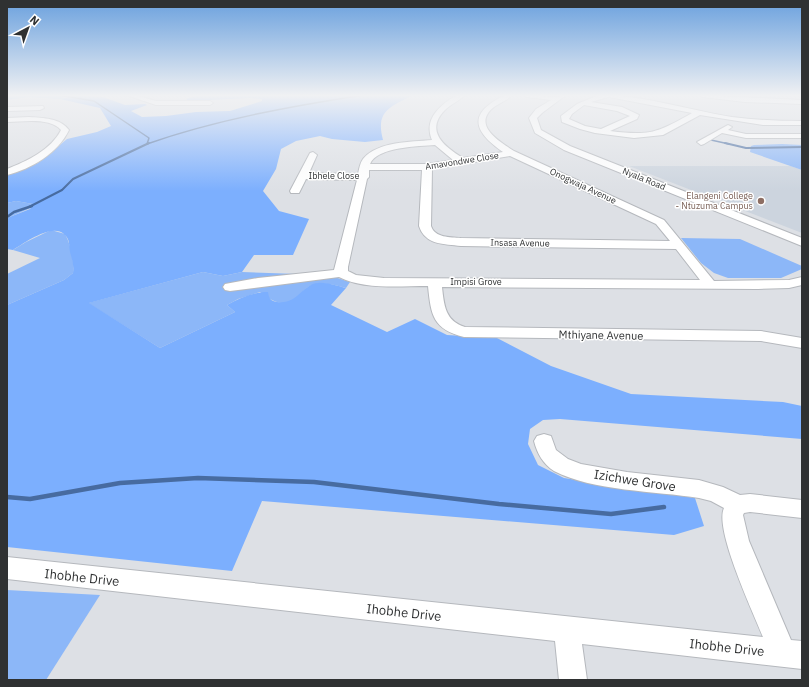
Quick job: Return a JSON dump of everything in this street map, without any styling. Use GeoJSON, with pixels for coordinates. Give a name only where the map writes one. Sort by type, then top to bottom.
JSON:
{"type":"FeatureCollection","features":[{"type":"Feature","properties":{"kind":"street"},"geometry":{"type":"LineString","coordinates":[[7,172],[29,163],[42,155],[63,135],[64,130],[63,127]]}},
{"type":"Feature","properties":{"kind":"street"},"geometry":{"type":"LineString","coordinates":[[433,127],[438,142],[462,162]]}},
{"type":"Feature","properties":{"kind":"street","name":"Onogwaja Avenue"},"geometry":{"type":"LineString","coordinates":[[482,127],[490,139],[511,153],[654,218],[666,228],[710,285]]}},
{"type":"Feature","properties":{"kind":"street","name":"Nyala Road"},"geometry":{"type":"LineString","coordinates":[[537,127],[538,130],[549,139],[586,156],[802,242]]}},
{"type":"Feature","properties":{"kind":"street"},"geometry":{"type":"LineString","coordinates":[[584,127],[631,135],[654,135],[670,127]]}},
{"type":"Feature","properties":{"kind":"street"},"geometry":{"type":"LineString","coordinates":[[604,131],[612,127]]}},
{"type":"Feature","properties":{"kind":"street"},"geometry":{"type":"LineString","coordinates":[[701,142],[725,129],[746,136],[802,136]]}},
{"type":"Feature","properties":{"kind":"street"},"geometry":{"type":"LineString","coordinates":[[230,287],[254,282],[324,277],[342,274],[341,267],[369,157],[384,150],[438,142]]}},
{"type":"Feature","properties":{"kind":"street","name":"Amavondwe Close"},"geometry":{"type":"LineString","coordinates":[[364,172],[427,167],[511,153]]}},
{"type":"Feature","properties":{"kind":"street","name":"Ibhele Close"},"geometry":{"type":"LineString","coordinates":[[296,191],[313,155]]}},
{"type":"Feature","properties":{"kind":"street","name":"Insasa Avenue"},"geometry":{"type":"LineString","coordinates":[[427,167],[425,226],[427,232],[436,239],[461,242],[680,245]]}},
{"type":"Feature","properties":{"kind":"street","name":"Ibhele Close"},"geometry":{"type":"LineString","coordinates":[[303,176],[364,172]]}},
{"type":"Feature","properties":{"kind":"street","name":"Impisi Grove"},"geometry":{"type":"LineString","coordinates":[[342,274],[353,279],[368,281],[710,285],[801,283]]}},
{"type":"Feature","properties":{"kind":"street","name":"Mthiyane Avenue"},"geometry":{"type":"LineString","coordinates":[[434,282],[440,318],[448,327],[464,332],[761,336],[802,343]]}},
{"type":"Feature","properties":{"kind":"street","name":"Izichwe Grove"},"geometry":{"type":"LineString","coordinates":[[544,441],[549,455],[557,462],[570,468],[609,478],[715,493],[737,505]]}},
{"type":"Feature","properties":{"kind":"street"},"geometry":{"type":"LineString","coordinates":[[793,654],[737,541],[732,515],[737,505],[750,503],[802,508]]}},
{"type":"Feature","properties":{"kind":"street","name":"Ihobhe Drive"},"geometry":{"type":"LineString","coordinates":[[7,568],[793,654]]}},
{"type":"Feature","properties":{"kind":"street"},"geometry":{"type":"LineString","coordinates":[[567,629],[573,680]]}},
{"type":"Feature","properties":{"kind":"shaded area"},"geometry":{"type":"Polygon","coordinates":[[[109,127],[381,127],[383,140],[365,142],[332,139],[320,136],[296,141],[281,149],[276,169],[263,191],[279,211],[309,219],[293,255],[254,255],[242,272],[223,276],[203,272],[89,303],[160,348],[235,312],[227,305],[252,294],[268,292],[272,300],[284,302],[295,298],[313,284],[325,283],[346,288],[331,305],[387,332],[415,319],[447,335],[497,338],[551,366],[631,394],[783,402],[802,406],[802,439],[560,419],[543,420],[530,429],[528,444],[538,465],[564,478],[695,498],[704,526],[674,535],[262,501],[232,571],[7,547],[7,305],[64,280],[73,273],[73,262],[68,240],[64,234],[59,231],[45,232],[13,250],[7,249],[7,218],[30,209],[33,204],[16,201],[7,203],[7,175],[38,163],[67,139],[97,132],[109,127]]]}},
{"type":"Feature","properties":{"kind":"shaded area"},"geometry":{"type":"Polygon","coordinates":[[[754,145],[802,145],[802,170],[750,152],[751,146],[754,145]]]}},
{"type":"Feature","properties":{"kind":"shaded area","name":"Elangeni College - Ntuzuma Campus"},"geometry":{"type":"Polygon","coordinates":[[[629,166],[791,166],[802,170],[802,233],[629,166]]]}},
{"type":"Feature","properties":{"kind":"shaded area"},"geometry":{"type":"Polygon","coordinates":[[[16,201],[33,204],[33,207],[7,218],[7,203],[16,201]]]}},
{"type":"Feature","properties":{"kind":"shaded area"},"geometry":{"type":"Polygon","coordinates":[[[51,230],[65,234],[72,253],[73,273],[64,280],[7,305],[7,274],[40,258],[13,250],[51,230]]]}},
{"type":"Feature","properties":{"kind":"shaded area"},"geometry":{"type":"Polygon","coordinates":[[[681,238],[740,239],[802,266],[802,269],[781,278],[728,278],[714,273],[701,263],[681,238]]]}},
{"type":"Feature","properties":{"kind":"shaded area"},"geometry":{"type":"Polygon","coordinates":[[[203,272],[223,276],[242,272],[328,275],[350,282],[346,288],[322,283],[312,285],[297,298],[286,303],[277,302],[260,292],[238,299],[227,305],[235,312],[160,348],[88,303],[203,272]]]}},
{"type":"Feature","properties":{"kind":"shaded area"},"geometry":{"type":"Polygon","coordinates":[[[7,590],[100,595],[46,680],[7,680],[7,590]]]}},
{"type":"Feature","properties":{"kind":"waterway"},"geometry":{"type":"LineString","coordinates":[[133,127],[149,138],[147,144]]}},
{"type":"Feature","properties":{"kind":"waterway"},"geometry":{"type":"LineString","coordinates":[[147,144],[203,127]]}},
{"type":"Feature","properties":{"kind":"waterway"},"geometry":{"type":"LineString","coordinates":[[711,140],[729,144]]}},
{"type":"Feature","properties":{"kind":"waterway"},"geometry":{"type":"LineString","coordinates":[[725,143],[746,148],[802,147]]}},
{"type":"Feature","properties":{"kind":"waterway"},"geometry":{"type":"LineString","coordinates":[[29,207],[62,190],[73,179],[147,144]]}},
{"type":"Feature","properties":{"kind":"waterway"},"geometry":{"type":"LineString","coordinates":[[7,217],[14,212],[29,207]]}},
{"type":"Feature","properties":{"kind":"waterway"},"geometry":{"type":"LineString","coordinates":[[7,497],[30,499],[120,483],[198,478],[314,482],[499,504],[611,514],[664,507]]}},
{"type":"Feature","properties":{"kind":"place","name":"Elangeni College - Ntuzuma Campus"},"geometry":{"type":"Point","coordinates":[761,201]}}]}
